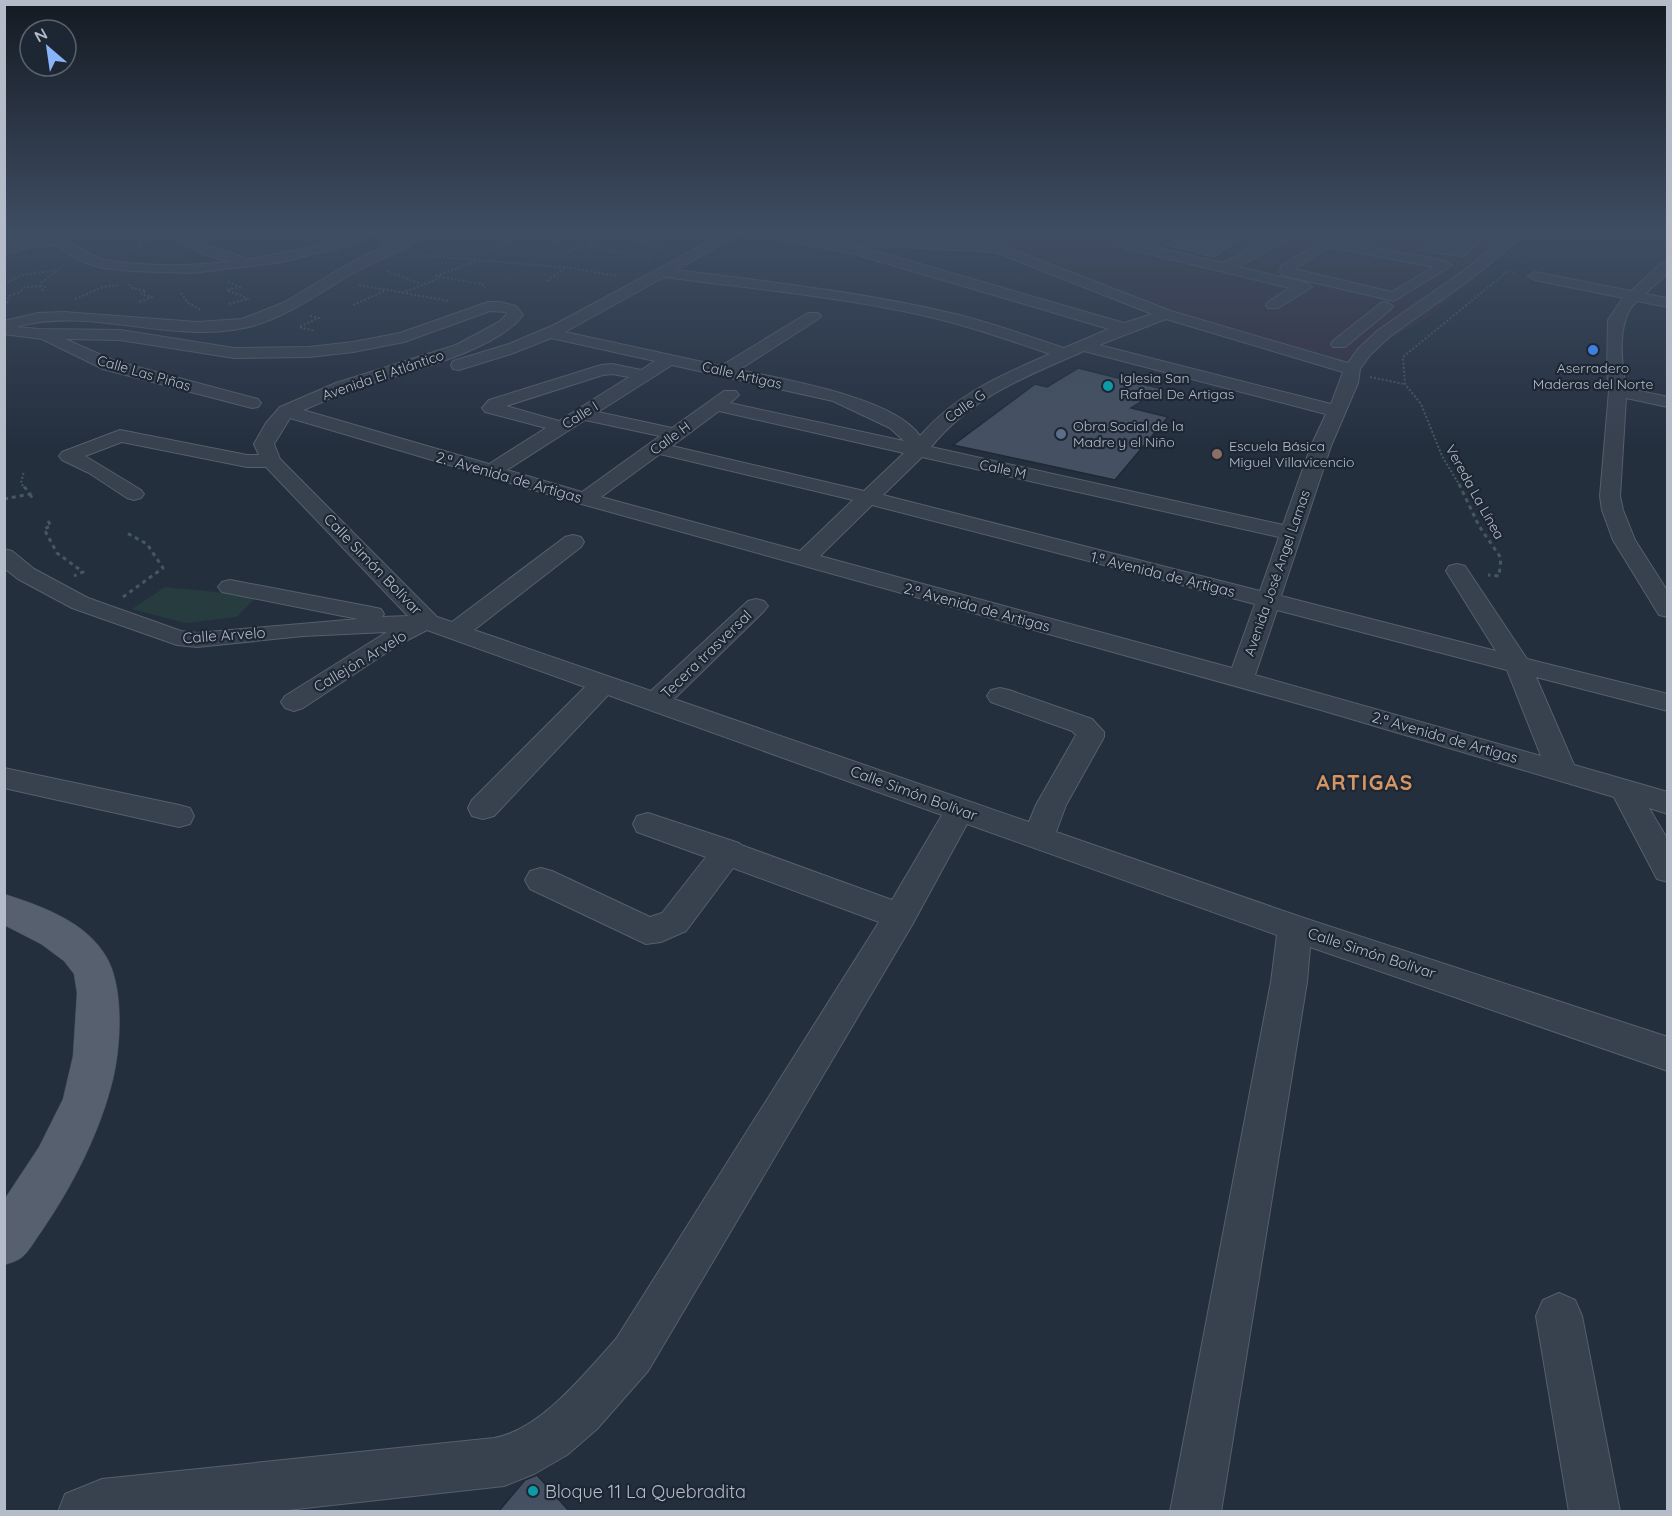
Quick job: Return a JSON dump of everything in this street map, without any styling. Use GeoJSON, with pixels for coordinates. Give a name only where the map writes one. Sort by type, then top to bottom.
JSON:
{"type":"FeatureCollection","features":[{"type":"Feature","properties":{"kind":"main road"},"geometry":{"type":"LineString","coordinates":[[4,909],[47,927],[72,945],[93,970],[98,997],[97,1040],[91,1080],[75,1123],[44,1184],[4,1240]]}},
{"type":"Feature","properties":{"kind":"street"},"geometry":{"type":"LineString","coordinates":[[38,326],[224,326],[253,321],[286,310],[296,304]]}},
{"type":"Feature","properties":{"kind":"street"},"geometry":{"type":"LineString","coordinates":[[337,403],[481,358],[549,333],[604,304]]}},
{"type":"Feature","properties":{"kind":"street"},"geometry":{"type":"LineString","coordinates":[[882,304],[957,320],[1065,354]]}},
{"type":"Feature","properties":{"kind":"street"},"geometry":{"type":"LineString","coordinates":[[1041,304],[1124,328]]}},
{"type":"Feature","properties":{"kind":"street"},"geometry":{"type":"LineString","coordinates":[[1141,304],[1166,314],[1352,372]]}},
{"type":"Feature","properties":{"kind":"street"},"geometry":{"type":"LineString","coordinates":[[1340,344],[1386,306],[1377,304]]}},
{"type":"Feature","properties":{"kind":"street","name":"Avenida José Angel Lamas"},"geometry":{"type":"LineString","coordinates":[[1241,679],[1321,446],[1352,372],[1364,352],[1383,334],[1426,304]]}},
{"type":"Feature","properties":{"kind":"street"},"geometry":{"type":"LineString","coordinates":[[1628,304],[1616,320],[1615,373],[1618,391],[1611,508],[1642,571],[1668,610]]}},
{"type":"Feature","properties":{"kind":"street","name":"Avenida El Atlántico"},"geometry":{"type":"LineString","coordinates":[[38,326],[120,335],[234,353],[309,352],[353,347],[404,337],[482,308],[500,306],[514,310],[515,315],[489,335],[453,351],[331,391],[286,411]]}},
{"type":"Feature","properties":{"kind":"street","name":"Calle G"},"geometry":{"type":"LineString","coordinates":[[804,559],[918,450],[940,424],[973,398],[1020,373],[1124,328],[1166,314]]}},
{"type":"Feature","properties":{"kind":"street"},"geometry":{"type":"LineString","coordinates":[[725,371],[813,316]]}},
{"type":"Feature","properties":{"kind":"street","name":"Calle Las Piñas"},"geometry":{"type":"LineString","coordinates":[[38,326],[109,365],[252,403]]}},
{"type":"Feature","properties":{"kind":"street","name":"Calle Artigas"},"geometry":{"type":"LineString","coordinates":[[549,333],[839,397],[897,424],[910,435],[918,450]]}},
{"type":"Feature","properties":{"kind":"street"},"geometry":{"type":"LineString","coordinates":[[1084,346],[1337,411]]}},
{"type":"Feature","properties":{"kind":"street","name":"Calle I"},"geometry":{"type":"LineString","coordinates":[[490,471],[670,359]]}},
{"type":"Feature","properties":{"kind":"street"},"geometry":{"type":"LineString","coordinates":[[562,427],[491,408],[495,404],[601,370],[612,369],[643,375]]}},
{"type":"Feature","properties":{"kind":"street"},"geometry":{"type":"LineString","coordinates":[[973,398],[976,386],[988,372]]}},
{"type":"Feature","properties":{"kind":"street","name":"Calle H"},"geometry":{"type":"LineString","coordinates":[[585,499],[754,378]]}},
{"type":"Feature","properties":{"kind":"street"},"geometry":{"type":"LineString","coordinates":[[1618,391],[1668,402]]}},
{"type":"Feature","properties":{"kind":"street","name":"Calle M"},"geometry":{"type":"LineString","coordinates":[[715,405],[1291,533]]}},
{"type":"Feature","properties":{"kind":"street"},"geometry":{"type":"LineString","coordinates":[[134,494],[96,469],[69,456],[120,436],[247,461],[271,461],[264,444],[275,423],[286,411]]}},
{"type":"Feature","properties":{"kind":"street","name":"2.ª Avenida de Artigas"},"geometry":{"type":"LineString","coordinates":[[286,411],[585,499],[1241,679],[1668,803]]}},
{"type":"Feature","properties":{"kind":"street"},"geometry":{"type":"LineString","coordinates":[[583,414],[676,434]]}},
{"type":"Feature","properties":{"kind":"street","name":"1.ª Avenida de Artigas"},"geometry":{"type":"LineString","coordinates":[[657,448],[869,498],[1668,703]]}},
{"type":"Feature","properties":{"kind":"street","name":"Calle Simón Bolívar"},"geometry":{"type":"LineString","coordinates":[[271,461],[416,622],[457,630],[1295,928],[1668,1054]]}},
{"type":"Feature","properties":{"kind":"street"},"geometry":{"type":"LineString","coordinates":[[457,630],[480,615],[573,542]]}},
{"type":"Feature","properties":{"kind":"street","name":"Calle Arvelo"},"geometry":{"type":"LineString","coordinates":[[4,556],[15,578],[48,588],[103,612],[177,638],[197,640],[303,629],[416,622]]}},
{"type":"Feature","properties":{"kind":"street"},"geometry":{"type":"LineString","coordinates":[[1457,571],[1517,663],[1562,771]]}},
{"type":"Feature","properties":{"kind":"street"},"geometry":{"type":"LineString","coordinates":[[230,587],[416,622]]}},
{"type":"Feature","properties":{"kind":"street","name":"Tecera trasversal"},"geometry":{"type":"LineString","coordinates":[[656,702],[756,606]]}},
{"type":"Feature","properties":{"kind":"street","name":"Callejón Arvelo"},"geometry":{"type":"LineString","coordinates":[[294,702],[416,622]]}},
{"type":"Feature","properties":{"kind":"street"},"geometry":{"type":"LineString","coordinates":[[483,808],[604,683]]}},
{"type":"Feature","properties":{"kind":"street"},"geometry":{"type":"LineString","coordinates":[[1000,696],[1082,725],[1090,732],[1090,736],[1051,805],[1040,837]]}},
{"type":"Feature","properties":{"kind":"street"},"geometry":{"type":"LineString","coordinates":[[4,778],[179,816]]}},
{"type":"Feature","properties":{"kind":"street"},"geometry":{"type":"LineString","coordinates":[[1624,791],[1668,870]]}},
{"type":"Feature","properties":{"kind":"street"},"geometry":{"type":"LineString","coordinates":[[83,1512],[102,1504],[123,1501],[481,1465],[515,1458],[549,1440],[606,1385],[632,1355],[900,916],[960,810]]}},
{"type":"Feature","properties":{"kind":"street"},"geometry":{"type":"LineString","coordinates":[[648,824],[728,851],[900,916]]}},
{"type":"Feature","properties":{"kind":"street"},"geometry":{"type":"LineString","coordinates":[[541,880],[646,930],[656,930],[666,928],[674,921],[728,851]]}},
{"type":"Feature","properties":{"kind":"street"},"geometry":{"type":"LineString","coordinates":[[1196,1512],[1289,982],[1295,928]]}},
{"type":"Feature","properties":{"kind":"street"},"geometry":{"type":"LineString","coordinates":[[1559,1316],[1594,1512]]}},
{"type":"Feature","properties":{"kind":"path"},"geometry":{"type":"LineString","coordinates":[[38,326],[52,307],[60,304]]}},
{"type":"Feature","properties":{"kind":"path"},"geometry":{"type":"LineString","coordinates":[[264,304],[314,314],[310,316],[319,318],[299,327],[321,333],[353,347]]}},
{"type":"Feature","properties":{"kind":"path"},"geometry":{"type":"LineString","coordinates":[[459,304],[482,308]]}},
{"type":"Feature","properties":{"kind":"path"},"geometry":{"type":"LineString","coordinates":[[1352,372],[1405,384],[1403,357],[1466,304]]}},
{"type":"Feature","properties":{"kind":"path","name":"Vereda La Línea"},"geometry":{"type":"LineString","coordinates":[[1405,384],[1421,404],[1442,456],[1464,493],[1479,526],[1501,558],[1499,576],[1457,571]]}},
{"type":"Feature","properties":{"kind":"path"},"geometry":{"type":"LineString","coordinates":[[24,471],[21,483],[33,500]]}},
{"type":"Feature","properties":{"kind":"path"},"geometry":{"type":"LineString","coordinates":[[4,499],[30,494]]}},
{"type":"Feature","properties":{"kind":"path"},"geometry":{"type":"LineString","coordinates":[[48,521],[51,526],[44,529],[57,553],[83,572],[48,588]]}},
{"type":"Feature","properties":{"kind":"path"},"geometry":{"type":"LineString","coordinates":[[103,612],[163,568],[147,544],[125,532]]}},
{"type":"Feature","properties":{"kind":"shaded area"},"geometry":{"type":"Polygon","coordinates":[[[1155,304],[1444,304],[1432,314],[1352,363],[1155,304]]]}},
{"type":"Feature","properties":{"kind":"green space"},"geometry":{"type":"Polygon","coordinates":[[[165,587],[257,596],[237,617],[185,623],[132,609],[165,587]]]}},
{"type":"Feature","properties":{"kind":"building","name":"Obra Social de la Madre y el Niño"},"geometry":{"type":"Polygon","coordinates":[[[1078,368],[1162,389],[1131,408],[1168,417],[1115,480],[953,445],[1035,384],[1047,387],[1078,368]]]}},
{"type":"Feature","properties":{"kind":"building","name":"Bloque 11 La Quebradita"},"geometry":{"type":"Polygon","coordinates":[[[537,1475],[570,1512],[498,1512],[525,1480],[537,1475]]]}},
{"type":"Feature","properties":{"kind":"place","name":"Aserradero Maderas del Norte"},"geometry":{"type":"Point","coordinates":[1593,350]}},
{"type":"Feature","properties":{"kind":"place","name":"Iglesia San Rafael De Artigas"},"geometry":{"type":"Point","coordinates":[1108,386]}},
{"type":"Feature","properties":{"kind":"place","name":"Obra Social de la Madre y el Niño"},"geometry":{"type":"Point","coordinates":[1061,434]}},
{"type":"Feature","properties":{"kind":"place","name":"Escuela Básica Miguel Villavicencio"},"geometry":{"type":"Point","coordinates":[1217,454]}},
{"type":"Feature","properties":{"kind":"place","name":"Bloque 11 La Quebradita"},"geometry":{"type":"Point","coordinates":[533,1491]}},
{"type":"Feature","properties":{"kind":"district","name":"ARTIGAS"},"geometry":{"type":"Point","coordinates":[1365,782]}}]}
